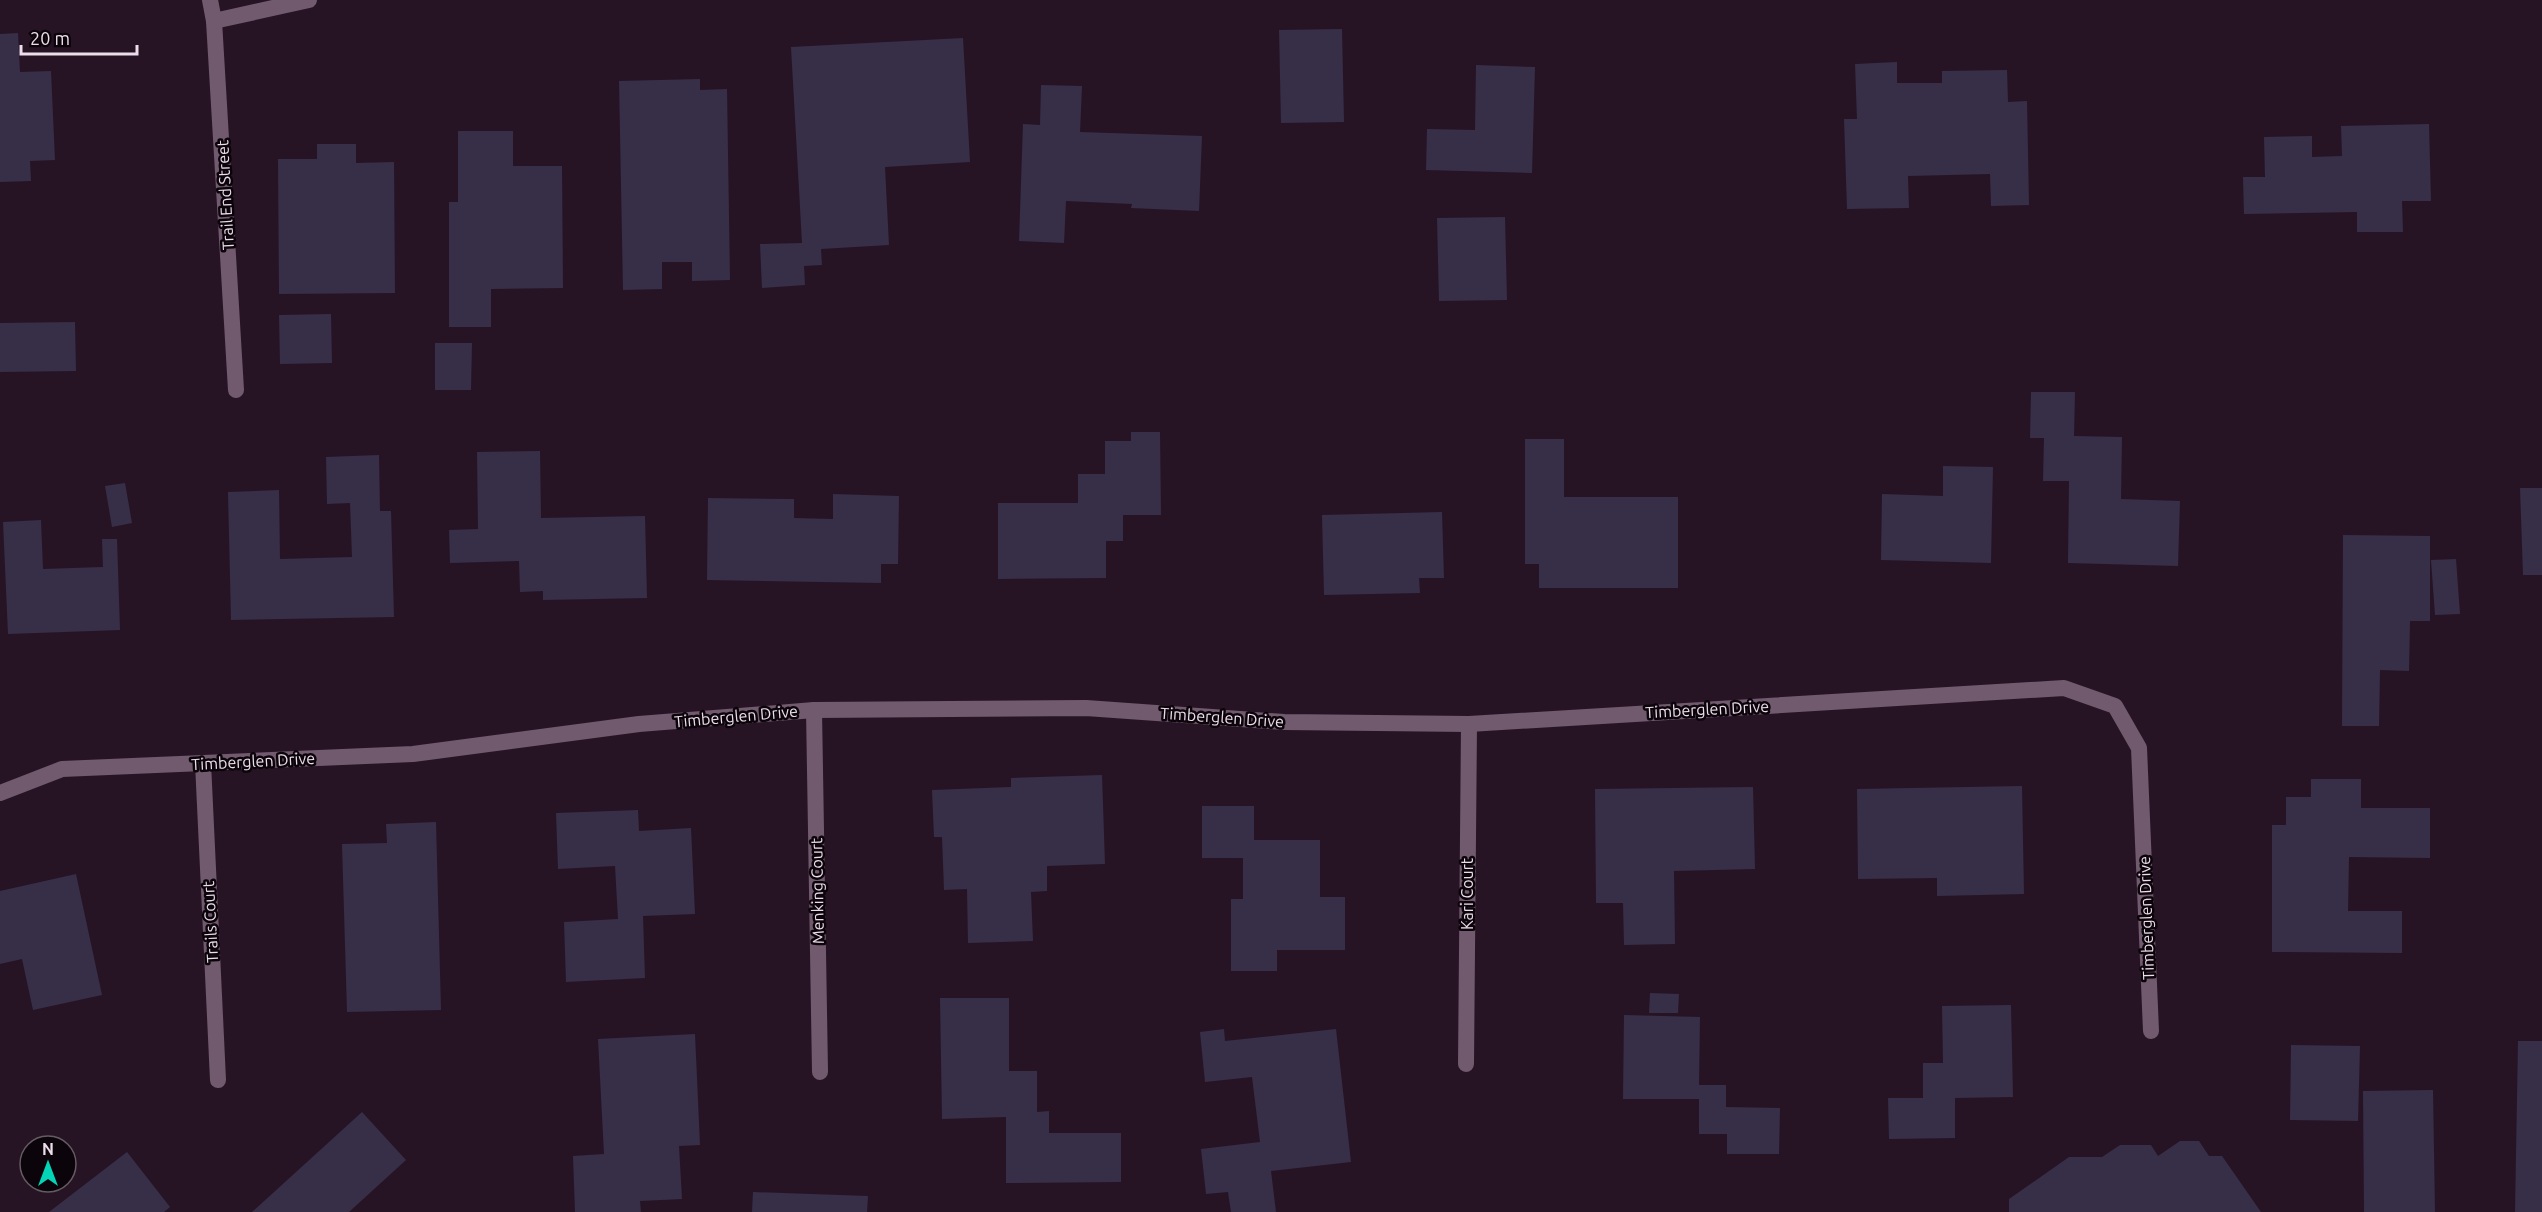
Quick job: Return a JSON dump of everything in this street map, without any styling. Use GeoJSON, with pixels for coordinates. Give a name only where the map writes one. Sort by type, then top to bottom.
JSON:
{"type":"FeatureCollection","features":[{"type":"Feature","properties":{"kind":"street","name":"Trail End Street"},"geometry":{"type":"LineString","coordinates":[[210,0],[214,21],[236,390]]}},
{"type":"Feature","properties":{"kind":"street"},"geometry":{"type":"LineString","coordinates":[[214,21],[309,0]]}},
{"type":"Feature","properties":{"kind":"street","name":"Timberglen Drive"},"geometry":{"type":"LineString","coordinates":[[0,793],[62,770],[413,753],[639,724],[814,710],[1086,708],[1284,722],[1468,724],[2064,688],[2115,706],[2139,748],[2151,1031]]}},
{"type":"Feature","properties":{"kind":"street","name":"Menking Court"},"geometry":{"type":"LineString","coordinates":[[814,710],[820,1072]]}},
{"type":"Feature","properties":{"kind":"street","name":"Kari Court"},"geometry":{"type":"LineString","coordinates":[[1466,1064],[1468,724]]}},
{"type":"Feature","properties":{"kind":"street","name":"Trails Court"},"geometry":{"type":"LineString","coordinates":[[203,763],[218,1080]]}},
{"type":"Feature","properties":{"kind":"building"},"geometry":{"type":"Polygon","coordinates":[[[1342,29],[1344,122],[1281,123],[1279,30],[1342,29]]]}},
{"type":"Feature","properties":{"kind":"building"},"geometry":{"type":"Polygon","coordinates":[[[18,33],[20,72],[51,71],[55,160],[30,161],[31,181],[0,182],[0,34],[18,33]]]}},
{"type":"Feature","properties":{"kind":"building"},"geometry":{"type":"Polygon","coordinates":[[[963,38],[970,162],[885,167],[889,245],[821,249],[822,265],[804,266],[805,285],[762,288],[760,244],[802,243],[791,47],[963,38]]]}},
{"type":"Feature","properties":{"kind":"building"},"geometry":{"type":"Polygon","coordinates":[[[1897,62],[1897,83],[1942,83],[1942,71],[2007,70],[2008,102],[2027,101],[2029,205],[1991,206],[1990,174],[1908,176],[1909,208],[1847,209],[1844,119],[1857,119],[1855,64],[1897,62]]]}},
{"type":"Feature","properties":{"kind":"building"},"geometry":{"type":"Polygon","coordinates":[[[1476,65],[1535,67],[1532,173],[1426,170],[1427,129],[1475,130],[1476,65]]]}},
{"type":"Feature","properties":{"kind":"building"},"geometry":{"type":"Polygon","coordinates":[[[700,79],[700,90],[727,89],[730,280],[692,281],[692,262],[662,262],[662,289],[623,290],[619,81],[700,79]]]}},
{"type":"Feature","properties":{"kind":"building"},"geometry":{"type":"Polygon","coordinates":[[[1041,85],[1082,86],[1080,132],[1202,136],[1199,211],[1131,208],[1132,204],[1066,201],[1064,243],[1019,241],[1023,124],[1040,125],[1041,85]]]}},
{"type":"Feature","properties":{"kind":"building"},"geometry":{"type":"Polygon","coordinates":[[[2429,124],[2431,201],[2402,201],[2403,232],[2357,232],[2357,212],[2244,214],[2243,177],[2265,177],[2264,137],[2312,136],[2312,157],[2342,156],[2341,126],[2429,124]]]}},
{"type":"Feature","properties":{"kind":"building"},"geometry":{"type":"Polygon","coordinates":[[[458,131],[513,131],[513,166],[562,166],[563,288],[491,289],[491,327],[449,327],[449,202],[458,202],[458,131]]]}},
{"type":"Feature","properties":{"kind":"building"},"geometry":{"type":"Polygon","coordinates":[[[317,144],[356,144],[356,163],[394,162],[395,293],[279,294],[278,159],[317,159],[317,144]]]}},
{"type":"Feature","properties":{"kind":"building"},"geometry":{"type":"Polygon","coordinates":[[[1505,217],[1507,300],[1439,301],[1437,218],[1505,217]]]}},
{"type":"Feature","properties":{"kind":"building"},"geometry":{"type":"Polygon","coordinates":[[[331,314],[332,363],[280,364],[279,315],[331,314]]]}},
{"type":"Feature","properties":{"kind":"building"},"geometry":{"type":"Polygon","coordinates":[[[75,322],[76,371],[0,372],[0,323],[75,322]]]}},
{"type":"Feature","properties":{"kind":"building"},"geometry":{"type":"Polygon","coordinates":[[[435,343],[472,343],[471,390],[435,390],[435,343]]]}},
{"type":"Feature","properties":{"kind":"building"},"geometry":{"type":"Polygon","coordinates":[[[2031,392],[2075,392],[2074,436],[2122,437],[2121,499],[2180,501],[2178,566],[2068,563],[2069,481],[2043,481],[2044,438],[2030,438],[2031,392]]]}},
{"type":"Feature","properties":{"kind":"building"},"geometry":{"type":"Polygon","coordinates":[[[1131,432],[1160,432],[1161,515],[1123,515],[1123,541],[1106,541],[1106,578],[998,579],[998,503],[1078,503],[1078,474],[1105,474],[1105,441],[1131,441],[1131,432]]]}},
{"type":"Feature","properties":{"kind":"building"},"geometry":{"type":"Polygon","coordinates":[[[1525,439],[1564,439],[1564,497],[1678,497],[1678,588],[1539,588],[1539,564],[1525,564],[1525,439]]]}},
{"type":"Feature","properties":{"kind":"building"},"geometry":{"type":"Polygon","coordinates":[[[540,451],[541,518],[645,516],[647,598],[543,600],[543,591],[520,592],[519,561],[450,563],[449,530],[478,529],[477,452],[540,451]]]}},
{"type":"Feature","properties":{"kind":"building"},"geometry":{"type":"Polygon","coordinates":[[[379,455],[380,511],[391,511],[394,617],[231,620],[228,492],[279,490],[280,559],[352,557],[350,503],[327,504],[326,457],[379,455]]]}},
{"type":"Feature","properties":{"kind":"building"},"geometry":{"type":"Polygon","coordinates":[[[1943,466],[1993,467],[1991,563],[1881,560],[1882,494],[1943,496],[1943,466]]]}},
{"type":"Feature","properties":{"kind":"building"},"geometry":{"type":"Polygon","coordinates":[[[125,483],[132,523],[112,527],[105,486],[125,483]]]}},
{"type":"Feature","properties":{"kind":"building"},"geometry":{"type":"Polygon","coordinates":[[[2520,488],[2542,488],[2542,575],[2523,575],[2520,488]]]}},
{"type":"Feature","properties":{"kind":"building"},"geometry":{"type":"Polygon","coordinates":[[[833,494],[899,496],[898,564],[881,564],[881,583],[707,580],[708,498],[794,499],[794,518],[833,519],[833,494]]]}},
{"type":"Feature","properties":{"kind":"building"},"geometry":{"type":"Polygon","coordinates":[[[1442,512],[1444,578],[1419,578],[1420,593],[1324,595],[1322,515],[1442,512]]]}},
{"type":"Feature","properties":{"kind":"building"},"geometry":{"type":"Polygon","coordinates":[[[41,520],[43,569],[103,567],[102,539],[117,539],[120,630],[8,634],[3,522],[41,520]]]}},
{"type":"Feature","properties":{"kind":"building"},"geometry":{"type":"Polygon","coordinates":[[[2343,535],[2430,536],[2430,621],[2410,621],[2409,671],[2380,670],[2379,726],[2342,726],[2343,535]]]}},
{"type":"Feature","properties":{"kind":"building"},"geometry":{"type":"Polygon","coordinates":[[[2456,559],[2460,614],[2435,615],[2431,560],[2456,559]]]}},
{"type":"Feature","properties":{"kind":"building"},"geometry":{"type":"Polygon","coordinates":[[[1102,775],[1105,864],[1047,866],[1047,891],[1031,892],[1033,941],[968,943],[967,889],[944,890],[942,837],[934,837],[932,790],[1011,787],[1011,778],[1102,775]]]}},
{"type":"Feature","properties":{"kind":"building"},"geometry":{"type":"Polygon","coordinates":[[[2311,779],[2361,779],[2361,808],[2430,808],[2430,858],[2349,857],[2348,911],[2402,911],[2402,953],[2272,952],[2272,825],[2286,825],[2286,797],[2311,797],[2311,779]]]}},
{"type":"Feature","properties":{"kind":"building"},"geometry":{"type":"Polygon","coordinates":[[[2022,786],[2024,894],[1937,896],[1937,878],[1858,879],[1857,789],[2022,786]]]}},
{"type":"Feature","properties":{"kind":"building"},"geometry":{"type":"Polygon","coordinates":[[[1753,787],[1755,869],[1674,871],[1675,944],[1624,945],[1623,903],[1596,903],[1595,789],[1753,787]]]}},
{"type":"Feature","properties":{"kind":"building"},"geometry":{"type":"Polygon","coordinates":[[[1202,806],[1254,806],[1254,840],[1320,840],[1320,897],[1345,897],[1345,950],[1277,950],[1277,971],[1231,971],[1231,899],[1243,899],[1243,858],[1202,858],[1202,806]]]}},
{"type":"Feature","properties":{"kind":"building"},"geometry":{"type":"Polygon","coordinates":[[[638,810],[639,831],[691,828],[695,914],[643,916],[645,978],[566,982],[564,922],[618,919],[615,866],[558,869],[556,813],[638,810]]]}},
{"type":"Feature","properties":{"kind":"building"},"geometry":{"type":"Polygon","coordinates":[[[436,822],[441,1010],[347,1012],[342,844],[387,843],[386,824],[436,822]]]}},
{"type":"Feature","properties":{"kind":"building"},"geometry":{"type":"Polygon","coordinates":[[[76,874],[102,995],[33,1010],[22,959],[0,964],[0,891],[76,874]]]}},
{"type":"Feature","properties":{"kind":"building"},"geometry":{"type":"Polygon","coordinates":[[[1650,993],[1679,994],[1678,1013],[1649,1013],[1650,993]]]}},
{"type":"Feature","properties":{"kind":"building"},"geometry":{"type":"Polygon","coordinates":[[[940,998],[1009,998],[1009,1071],[1037,1071],[1037,1112],[1049,1111],[1049,1133],[1121,1133],[1121,1182],[1006,1183],[1006,1117],[942,1119],[940,998]]]}},
{"type":"Feature","properties":{"kind":"building"},"geometry":{"type":"Polygon","coordinates":[[[2011,1005],[2013,1097],[1955,1098],[1955,1138],[1889,1139],[1888,1098],[1923,1098],[1923,1063],[1943,1063],[1942,1006],[2011,1005]]]}},
{"type":"Feature","properties":{"kind":"building"},"geometry":{"type":"Polygon","coordinates":[[[1624,1015],[1700,1017],[1699,1085],[1726,1085],[1726,1107],[1780,1108],[1779,1154],[1727,1154],[1727,1134],[1699,1134],[1699,1099],[1623,1099],[1624,1015]]]}},
{"type":"Feature","properties":{"kind":"building"},"geometry":{"type":"Polygon","coordinates":[[[1224,1029],[1225,1041],[1336,1029],[1351,1162],[1271,1171],[1276,1212],[1231,1212],[1228,1192],[1206,1194],[1201,1149],[1260,1142],[1252,1077],[1205,1082],[1200,1032],[1224,1029]]]}},
{"type":"Feature","properties":{"kind":"building"},"geometry":{"type":"Polygon","coordinates":[[[695,1034],[700,1145],[679,1146],[682,1199],[640,1201],[641,1212],[575,1212],[573,1156],[604,1154],[598,1039],[695,1034]]]}},
{"type":"Feature","properties":{"kind":"building"},"geometry":{"type":"Polygon","coordinates":[[[2518,1041],[2542,1041],[2542,1212],[2515,1212],[2518,1041]]]}},
{"type":"Feature","properties":{"kind":"building"},"geometry":{"type":"Polygon","coordinates":[[[2291,1045],[2360,1046],[2358,1121],[2290,1120],[2291,1045]]]}},
{"type":"Feature","properties":{"kind":"building"},"geometry":{"type":"Polygon","coordinates":[[[2433,1090],[2435,1212],[2364,1212],[2363,1091],[2433,1090]]]}},
{"type":"Feature","properties":{"kind":"building"},"geometry":{"type":"Polygon","coordinates":[[[362,1112],[406,1160],[349,1212],[252,1212],[362,1112]]]}},
{"type":"Feature","properties":{"kind":"building"},"geometry":{"type":"Polygon","coordinates":[[[2180,1141],[2199,1141],[2209,1156],[2222,1156],[2261,1212],[2009,1212],[2009,1199],[2069,1157],[2102,1157],[2120,1145],[2151,1145],[2158,1156],[2180,1141]]]}},
{"type":"Feature","properties":{"kind":"building"},"geometry":{"type":"Polygon","coordinates":[[[127,1152],[170,1207],[164,1212],[49,1212],[72,1194],[78,1194],[78,1190],[127,1152]]]}},
{"type":"Feature","properties":{"kind":"building"},"geometry":{"type":"Polygon","coordinates":[[[753,1192],[868,1196],[867,1212],[752,1212],[753,1192]]]}}]}
